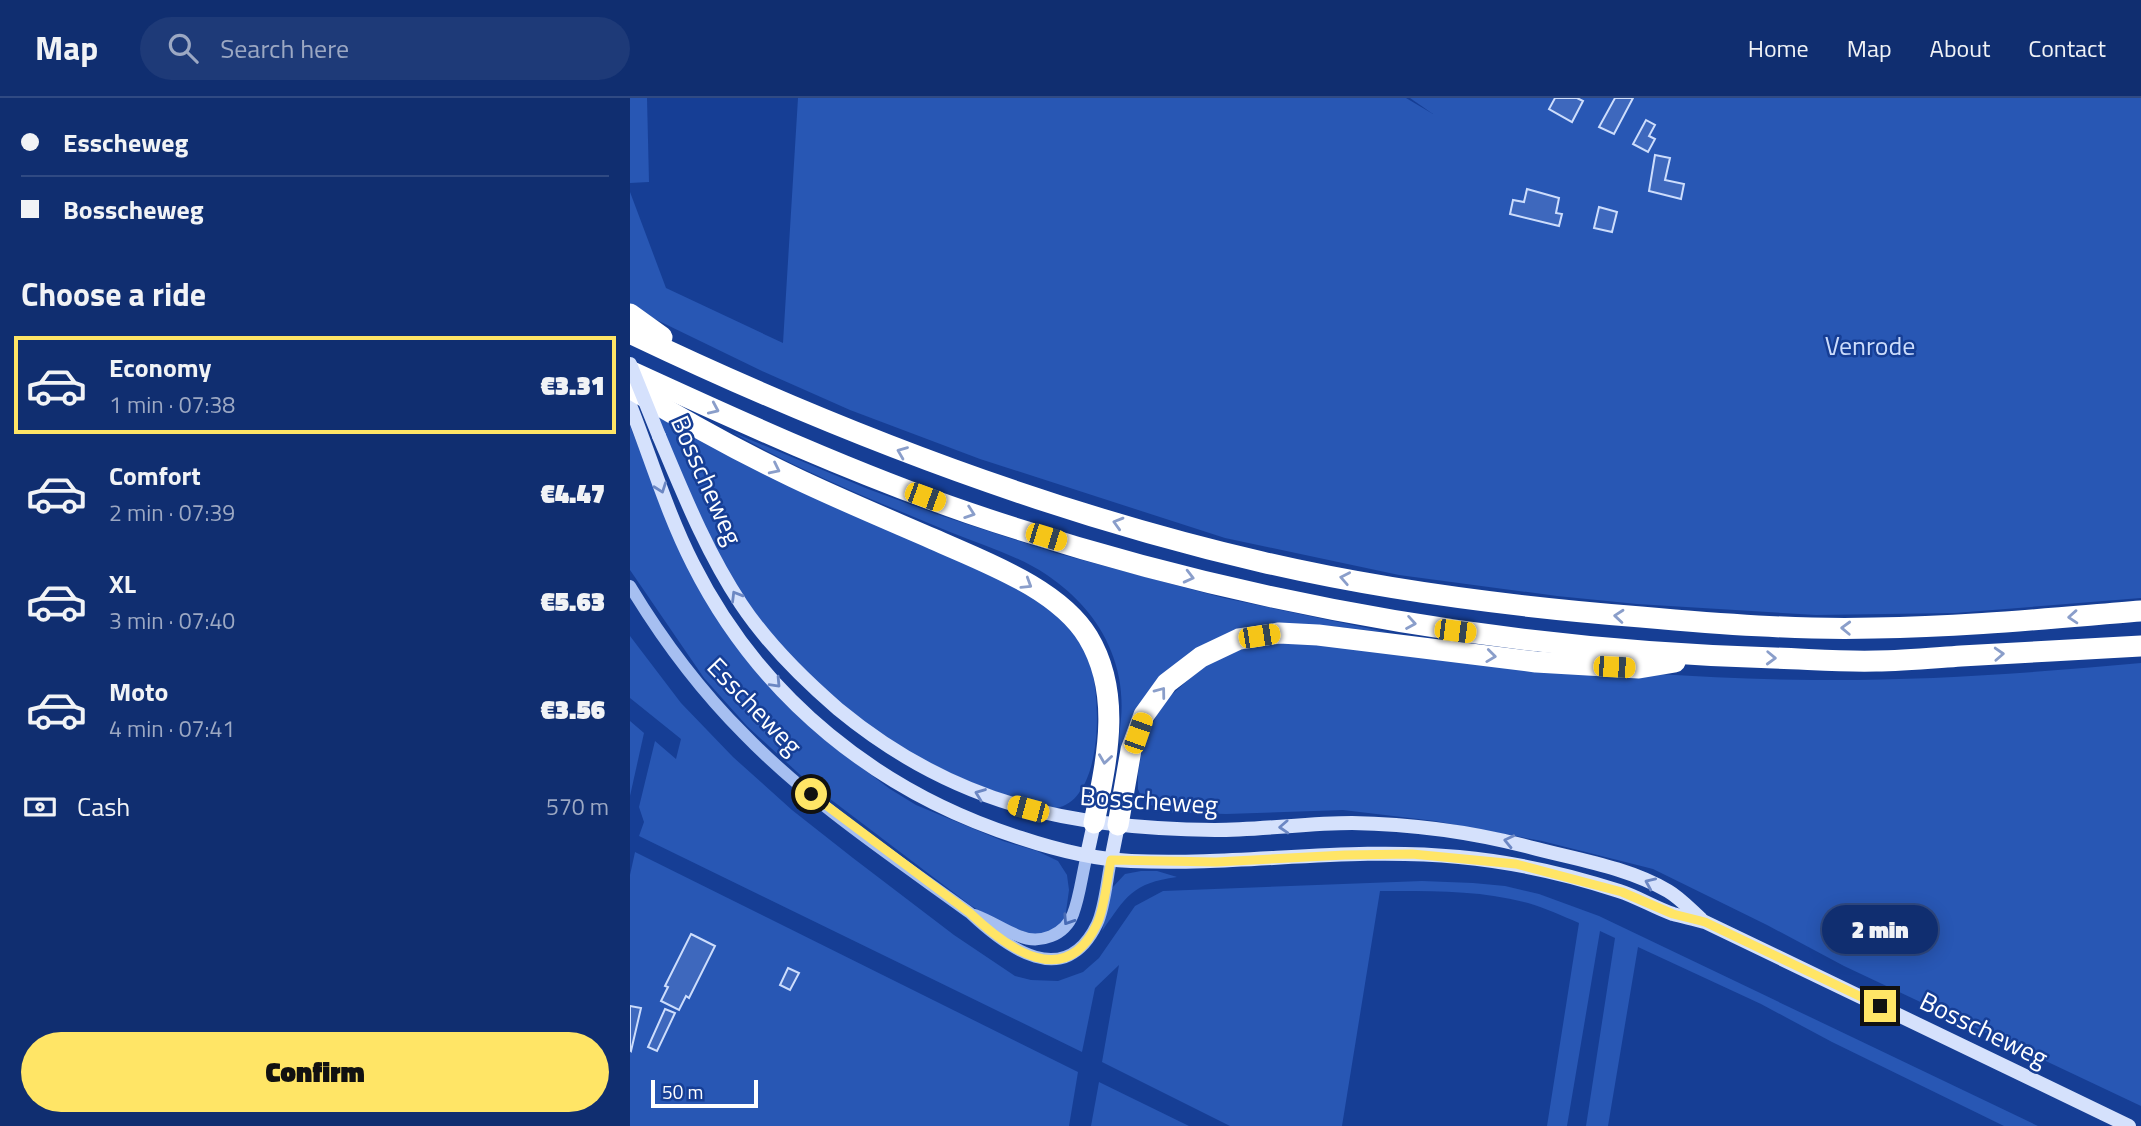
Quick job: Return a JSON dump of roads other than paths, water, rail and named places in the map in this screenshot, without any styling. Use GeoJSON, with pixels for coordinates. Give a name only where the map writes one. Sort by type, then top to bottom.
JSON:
{"type":"FeatureCollection","features":[{"type":"Feature","properties":{"kind":"highway"},"geometry":{"type":"LineString","coordinates":[[630,314],[706,369]]}},
{"type":"Feature","properties":{"kind":"highway"},"geometry":{"type":"LineString","coordinates":[[630,333],[706,369],[918,458],[980,481],[1094,516],[1263,562],[1453,598],[1717,624],[1871,628],[1956,626],[2141,611]]}},
{"type":"Feature","properties":{"kind":"highway"},"geometry":{"type":"LineString","coordinates":[[630,371],[797,447],[969,513],[1098,554],[1261,596],[1394,621],[1572,646],[1703,656],[1876,662],[2141,646]]}},
{"type":"Feature","properties":{"kind":"highway"},"geometry":{"type":"LineString","coordinates":[[630,388],[704,434],[794,478],[983,561],[1022,580],[1062,607],[1088,636],[1101,666],[1110,701],[1107,750],[1094,823]]}},
{"type":"Feature","properties":{"kind":"highway"},"geometry":{"type":"LineString","coordinates":[[1118,825],[1131,750],[1144,715],[1167,684],[1201,657],[1239,639],[1279,633],[1318,635],[1536,662],[1639,668],[1703,656]]}},
{"type":"Feature","properties":{"kind":"main road","name":"Bosscheweg"},"geometry":{"type":"LineString","coordinates":[[630,364],[689,509],[741,605],[776,649],[813,687],[867,733],[918,766],[1003,803],[1094,823],[1219,830],[1352,824],[1405,826],[1507,840],[1630,874],[1669,892],[1705,922]]}},
{"type":"Feature","properties":{"kind":"main road","name":"Bosscheweg"},"geometry":{"type":"LineString","coordinates":[[630,405],[672,518],[693,565],[725,618],[758,664],[796,706],[838,743],[887,778],[945,810],[993,830],[1045,846],[1111,860],[1216,862],[1412,854],[1516,864],[1559,874],[1622,892],[1673,914],[1705,922],[2129,1126]]}},
{"type":"Feature","properties":{"kind":"main road"},"geometry":{"type":"LineString","coordinates":[[1087,855],[1094,823]]}},
{"type":"Feature","properties":{"kind":"main road"},"geometry":{"type":"LineString","coordinates":[[1111,860],[1118,825]]}},
{"type":"Feature","properties":{"kind":"street","name":"Esscheweg"},"geometry":{"type":"LineString","coordinates":[[630,586],[651,620],[697,682],[744,735],[811,794],[1023,954],[1046,961],[1069,957],[1088,940],[1099,922],[1111,860]]}},
{"type":"Feature","properties":{"kind":"street","name":"Esscheweg"},"geometry":{"type":"LineString","coordinates":[[970,913],[994,922],[1020,937],[1035,940],[1049,937],[1065,928],[1073,914],[1087,855]]}},
{"type":"Feature","properties":{"kind":"park label","name":"Venrode"},"geometry":{"type":"Point","coordinates":[1870,345]}}]}
